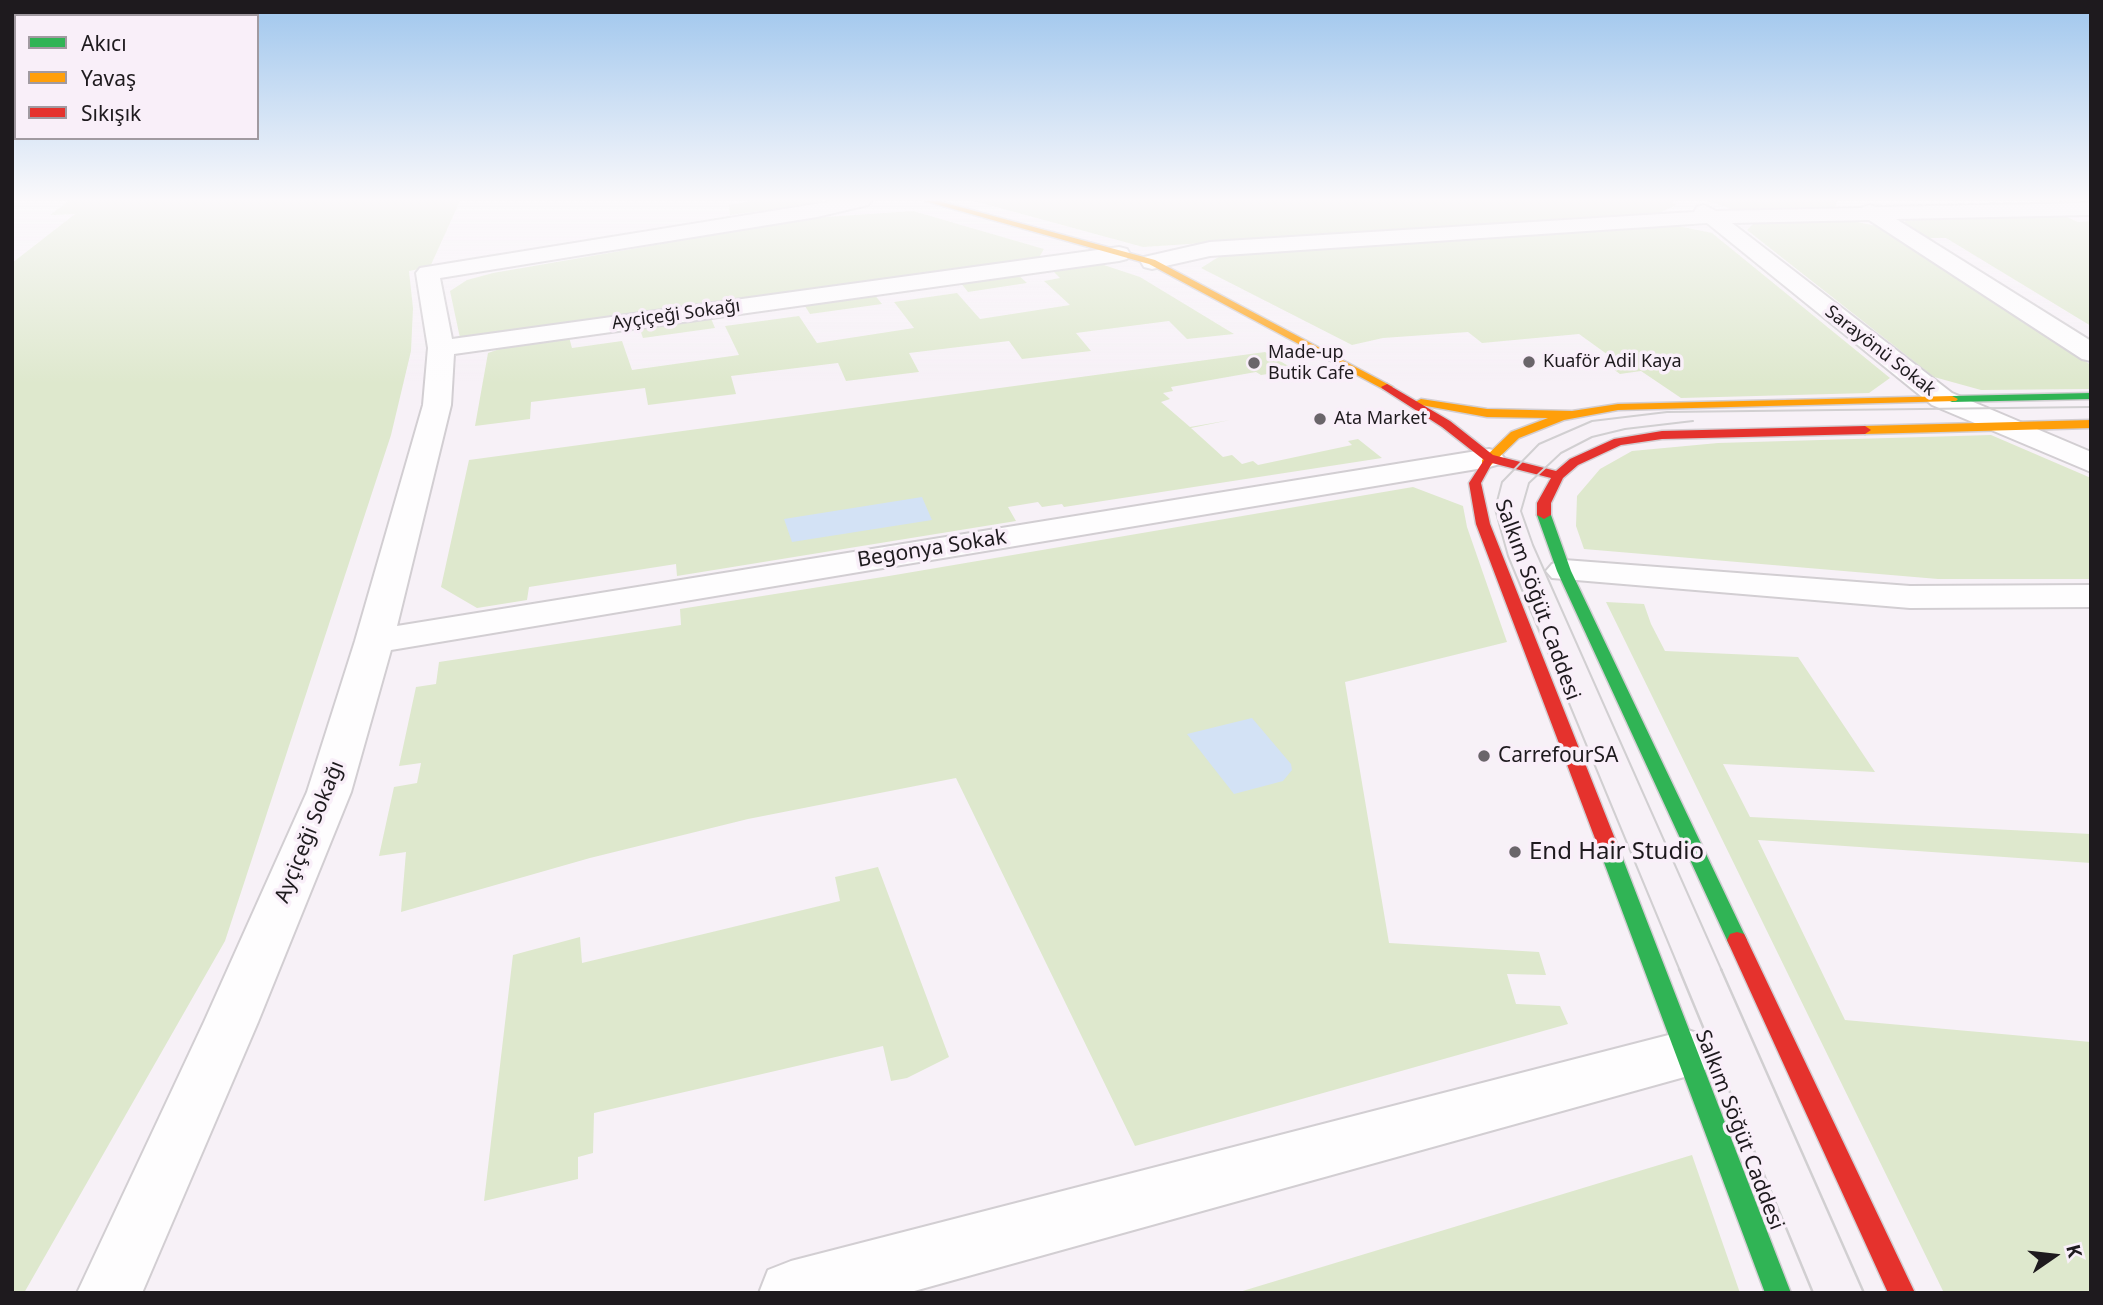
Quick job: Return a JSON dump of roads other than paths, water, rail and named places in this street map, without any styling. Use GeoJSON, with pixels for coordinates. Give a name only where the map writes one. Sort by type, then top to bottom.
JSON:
{"type":"FeatureCollection","features":[{"type":"Feature","properties":{"kind":"main road"},"geometry":{"type":"LineString","coordinates":[[1152,262],[1408,400],[1446,424],[1489,458],[1558,476],[1574,462],[1618,442],[1662,435],[2091,424]]}},
{"type":"Feature","properties":{"kind":"main road","name":"Salkım Söğüt Caddesi"},"geometry":{"type":"LineString","coordinates":[[1777,1293],[1688,1053],[1483,523],[1475,483],[1489,458],[1515,435],[1573,415],[1646,405],[2091,396]]}},
{"type":"Feature","properties":{"kind":"main road"},"geometry":{"type":"LineString","coordinates":[[1408,400],[1487,413],[1573,415]]}},
{"type":"Feature","properties":{"kind":"main road","name":"Salkım Söğüt Caddesi"},"geometry":{"type":"LineString","coordinates":[[1558,476],[1544,503],[1544,519],[1564,571],[1902,1293]]}},
{"type":"Feature","properties":{"kind":"street","name":"Ayçiçeği Sokağı"},"geometry":{"type":"LineString","coordinates":[[109,1293],[231,1022],[329,792],[374,641],[438,405],[441,348],[428,273],[498,262]]}},
{"type":"Feature","properties":{"kind":"street","name":"Ayçiçeği Sokağı"},"geometry":{"type":"LineString","coordinates":[[441,348],[1062,262]]}},
{"type":"Feature","properties":{"kind":"street","name":"Sarayönü Sokak"},"geometry":{"type":"LineString","coordinates":[[1768,262],[1942,399],[2091,463]]}},
{"type":"Feature","properties":{"kind":"street"},"geometry":{"type":"LineString","coordinates":[[1948,262],[2091,354]]}},
{"type":"Feature","properties":{"kind":"street","name":"Begonya Sokak"},"geometry":{"type":"LineString","coordinates":[[374,641],[1489,458]]}},
{"type":"Feature","properties":{"kind":"street"},"geometry":{"type":"LineString","coordinates":[[1564,571],[1910,597],[2091,596]]}},
{"type":"Feature","properties":{"kind":"street"},"geometry":{"type":"LineString","coordinates":[[791,1293],[1688,1053]]}},
{"type":"Feature","properties":{"kind":"water"},"geometry":{"type":"Polygon","coordinates":[[[922,497],[932,520],[792,542],[784,519],[922,497]]]}},
{"type":"Feature","properties":{"kind":"water"},"geometry":{"type":"Polygon","coordinates":[[[1252,718],[1291,764],[1292,770],[1283,781],[1234,794],[1187,734],[1252,718]]]}},
{"type":"Feature","properties":{"kind":"tram line"},"geometry":{"type":"LineString","coordinates":[[1680,971],[1508,556],[1495,509],[1502,482],[1539,444],[1592,421],[1667,412],[2091,407]]}},
{"type":"Feature","properties":{"kind":"tram line"},"geometry":{"type":"LineString","coordinates":[[1693,421],[1625,429],[1592,437],[1561,453],[1529,483],[1521,511],[1533,545],[1722,971]]}},
{"type":"Feature","properties":{"kind":"tram line"},"geometry":{"type":"LineString","coordinates":[[1679,969],[1813,1293]]}},
{"type":"Feature","properties":{"kind":"tram line"},"geometry":{"type":"LineString","coordinates":[[1721,969],[1864,1293]]}},
{"type":"Feature","properties":{"kind":"place","name":"Kuaför Adil Kaya"},"geometry":{"type":"Point","coordinates":[1529,362]}},
{"type":"Feature","properties":{"kind":"place","name":"Made-up Butik Cafe"},"geometry":{"type":"Point","coordinates":[1254,363]}},
{"type":"Feature","properties":{"kind":"place","name":"Ata Market"},"geometry":{"type":"Point","coordinates":[1320,419]}},
{"type":"Feature","properties":{"kind":"place","name":"CarrefourSA"},"geometry":{"type":"Point","coordinates":[1484,756]}},
{"type":"Feature","properties":{"kind":"place","name":"End Hair Studio"},"geometry":{"type":"Point","coordinates":[1515,852]}}]}
